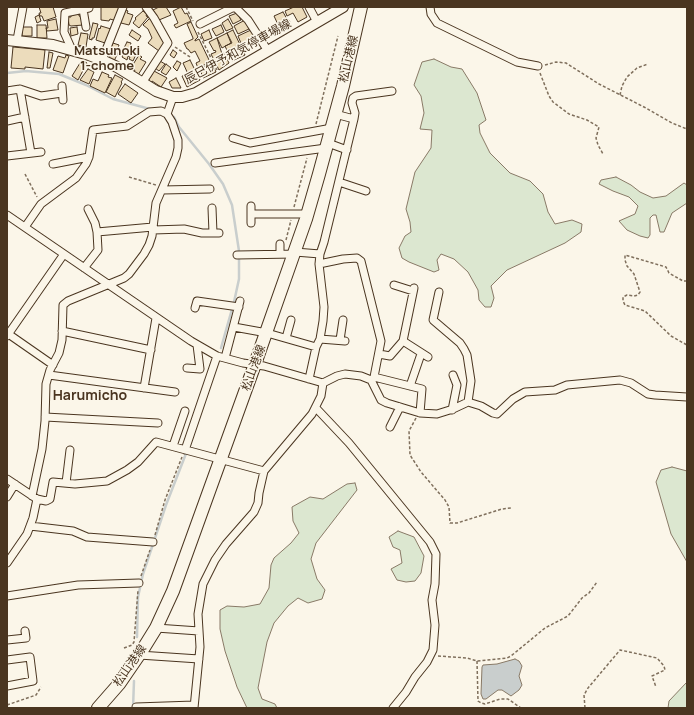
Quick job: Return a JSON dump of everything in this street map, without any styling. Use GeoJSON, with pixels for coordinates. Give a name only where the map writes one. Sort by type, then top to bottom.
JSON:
{"type":"FeatureCollection","features":[{"type":"Feature","properties":{"kind":"main road","name":"辰巳伊予和気停車場線"},"geometry":{"type":"LineString","coordinates":[[12,40],[53,45],[102,60],[156,92],[173,97],[182,97],[196,93],[344,7]]}},
{"type":"Feature","properties":{"kind":"main road","name":"松山港線"},"geometry":{"type":"LineString","coordinates":[[98,708],[119,684],[136,650],[156,628],[173,591],[256,364],[308,214],[332,128],[361,7]]}},
{"type":"Feature","properties":{"kind":"street"},"geometry":{"type":"LineString","coordinates":[[12,40],[23,7]]}},
{"type":"Feature","properties":{"kind":"street"},"geometry":{"type":"LineString","coordinates":[[102,60],[123,7]]}},
{"type":"Feature","properties":{"kind":"street"},"geometry":{"type":"LineString","coordinates":[[142,83],[168,43],[146,7]]}},
{"type":"Feature","properties":{"kind":"street"},"geometry":{"type":"LineString","coordinates":[[202,24],[234,7],[248,20],[268,51]]}},
{"type":"Feature","properties":{"kind":"street"},"geometry":{"type":"LineString","coordinates":[[309,7],[317,22]]}},
{"type":"Feature","properties":{"kind":"street"},"geometry":{"type":"LineString","coordinates":[[430,7],[431,14],[437,23],[517,62],[538,66]]}},
{"type":"Feature","properties":{"kind":"street"},"geometry":{"type":"LineString","coordinates":[[72,50],[64,32],[65,13],[86,8],[86,27]]}},
{"type":"Feature","properties":{"kind":"street"},"geometry":{"type":"LineString","coordinates":[[20,89],[31,153]]}},
{"type":"Feature","properties":{"kind":"street"},"geometry":{"type":"LineString","coordinates":[[7,91],[20,89],[41,96],[62,93]]}},
{"type":"Feature","properties":{"kind":"street"},"geometry":{"type":"LineString","coordinates":[[309,379],[316,347],[320,339],[324,307],[320,254],[354,119],[352,103],[353,98],[361,95],[392,90]]}},
{"type":"Feature","properties":{"kind":"street"},"geometry":{"type":"LineString","coordinates":[[167,114],[173,97]]}},
{"type":"Feature","properties":{"kind":"street"},"geometry":{"type":"LineString","coordinates":[[7,563],[30,526],[42,449],[46,384],[59,353],[63,305],[68,301],[124,278],[144,254],[149,245],[153,229],[156,203],[178,148],[178,140],[172,122],[167,114],[161,111],[149,112],[127,126],[93,130],[89,157],[86,164],[76,178],[41,204],[24,227]]}},
{"type":"Feature","properties":{"kind":"street"},"geometry":{"type":"LineString","coordinates":[[335,114],[354,119]]}},
{"type":"Feature","properties":{"kind":"street"},"geometry":{"type":"LineString","coordinates":[[7,121],[25,117]]}},
{"type":"Feature","properties":{"kind":"street"},"geometry":{"type":"LineString","coordinates":[[233,138],[250,142],[332,128]]}},
{"type":"Feature","properties":{"kind":"street"},"geometry":{"type":"LineString","coordinates":[[215,163],[327,146],[347,150]]}},
{"type":"Feature","properties":{"kind":"street"},"geometry":{"type":"LineString","coordinates":[[7,156],[41,152]]}},
{"type":"Feature","properties":{"kind":"street"},"geometry":{"type":"LineString","coordinates":[[53,164],[89,157]]}},
{"type":"Feature","properties":{"kind":"street"},"geometry":{"type":"LineString","coordinates":[[339,182],[366,191]]}},
{"type":"Feature","properties":{"kind":"street"},"geometry":{"type":"LineString","coordinates":[[162,188],[208,192]]}},
{"type":"Feature","properties":{"kind":"street"},"geometry":{"type":"LineString","coordinates":[[251,206],[251,223]]}},
{"type":"Feature","properties":{"kind":"street"},"geometry":{"type":"LineString","coordinates":[[84,268],[98,250],[98,232],[88,208]]}},
{"type":"Feature","properties":{"kind":"street"},"geometry":{"type":"LineString","coordinates":[[98,232],[184,229],[202,233],[216,233],[212,208]]}},
{"type":"Feature","properties":{"kind":"street"},"geometry":{"type":"LineString","coordinates":[[251,214],[308,214]]}},
{"type":"Feature","properties":{"kind":"street"},"geometry":{"type":"LineString","coordinates":[[7,215],[156,318],[197,345],[217,356],[256,364],[323,383],[345,374],[422,389],[420,413]]}},
{"type":"Feature","properties":{"kind":"street"},"geometry":{"type":"LineString","coordinates":[[280,244],[280,254]]}},
{"type":"Feature","properties":{"kind":"street"},"geometry":{"type":"LineString","coordinates":[[237,255],[295,253],[320,254]]}},
{"type":"Feature","properties":{"kind":"street"},"geometry":{"type":"LineString","coordinates":[[53,365],[7,334],[64,254]]}},
{"type":"Feature","properties":{"kind":"street"},"geometry":{"type":"LineString","coordinates":[[320,264],[343,259],[357,258],[361,261],[381,340],[372,379],[381,400],[387,403],[420,413],[437,414],[452,410],[468,402],[481,406],[497,414],[513,399],[525,392],[555,390],[567,385],[620,380],[631,383],[648,394],[687,397]]}},
{"type":"Feature","properties":{"kind":"street"},"geometry":{"type":"LineString","coordinates":[[379,354],[390,356],[403,341],[413,290],[394,286]]}},
{"type":"Feature","properties":{"kind":"street"},"geometry":{"type":"LineString","coordinates":[[439,292],[432,320],[460,343],[467,355],[471,382],[468,402]]}},
{"type":"Feature","properties":{"kind":"street"},"geometry":{"type":"LineString","coordinates":[[195,308],[197,301],[239,304],[225,358]]}},
{"type":"Feature","properties":{"kind":"street"},"geometry":{"type":"LineString","coordinates":[[144,388],[156,318]]}},
{"type":"Feature","properties":{"kind":"street"},"geometry":{"type":"LineString","coordinates":[[286,338],[291,320]]}},
{"type":"Feature","properties":{"kind":"street"},"geometry":{"type":"LineString","coordinates":[[320,339],[343,340],[343,320]]}},
{"type":"Feature","properties":{"kind":"street"},"geometry":{"type":"LineString","coordinates":[[234,327],[267,333],[316,347]]}},
{"type":"Feature","properties":{"kind":"street"},"geometry":{"type":"LineString","coordinates":[[62,331],[151,350]]}},
{"type":"Feature","properties":{"kind":"street"},"geometry":{"type":"LineString","coordinates":[[403,341],[421,354],[428,357]]}},
{"type":"Feature","properties":{"kind":"street"},"geometry":{"type":"LineString","coordinates":[[187,368],[200,368],[197,345]]}},
{"type":"Feature","properties":{"kind":"street"},"geometry":{"type":"LineString","coordinates":[[410,386],[421,354]]}},
{"type":"Feature","properties":{"kind":"street"},"geometry":{"type":"LineString","coordinates":[[185,450],[217,356]]}},
{"type":"Feature","properties":{"kind":"street"},"geometry":{"type":"LineString","coordinates":[[49,375],[174,392]]}},
{"type":"Feature","properties":{"kind":"street"},"geometry":{"type":"LineString","coordinates":[[452,410],[457,385],[453,375]]}},
{"type":"Feature","properties":{"kind":"street"},"geometry":{"type":"LineString","coordinates":[[136,708],[194,706],[199,659],[198,614],[203,584],[215,560],[226,544],[254,512],[258,503],[264,471],[316,408],[321,396],[323,383]]}},
{"type":"Feature","properties":{"kind":"street"},"geometry":{"type":"LineString","coordinates":[[390,427],[400,407]]}},
{"type":"Feature","properties":{"kind":"street"},"geometry":{"type":"LineString","coordinates":[[316,408],[349,443],[434,548],[437,560],[436,584],[432,600],[435,625],[434,644],[430,656],[406,692],[393,708]]}},
{"type":"Feature","properties":{"kind":"street"},"geometry":{"type":"LineString","coordinates":[[173,446],[185,411]]}},
{"type":"Feature","properties":{"kind":"street"},"geometry":{"type":"LineString","coordinates":[[45,417],[158,423]]}},
{"type":"Feature","properties":{"kind":"street"},"geometry":{"type":"LineString","coordinates":[[7,479],[34,498],[46,501],[50,499],[53,482],[75,484],[106,481],[127,470],[138,462],[156,442],[264,471]]}},
{"type":"Feature","properties":{"kind":"street"},"geometry":{"type":"LineString","coordinates":[[66,483],[70,450]]}},
{"type":"Feature","properties":{"kind":"street"},"geometry":{"type":"LineString","coordinates":[[7,496],[15,484]]}},
{"type":"Feature","properties":{"kind":"street"},"geometry":{"type":"LineString","coordinates":[[30,526],[73,531],[87,537],[152,542]]}},
{"type":"Feature","properties":{"kind":"street"},"geometry":{"type":"LineString","coordinates":[[7,596],[78,585],[139,583]]}},
{"type":"Feature","properties":{"kind":"street"},"geometry":{"type":"LineString","coordinates":[[156,628],[199,631]]}},
{"type":"Feature","properties":{"kind":"street"},"geometry":{"type":"LineString","coordinates":[[7,640],[26,638],[25,631]]}},
{"type":"Feature","properties":{"kind":"street"},"geometry":{"type":"LineString","coordinates":[[136,650],[199,659]]}},
{"type":"Feature","properties":{"kind":"street"},"geometry":{"type":"LineString","coordinates":[[7,660],[30,657],[33,681],[7,686]]}},
{"type":"Feature","properties":{"kind":"path"},"geometry":{"type":"LineString","coordinates":[[186,7],[202,24]]}},
{"type":"Feature","properties":{"kind":"path"},"geometry":{"type":"LineString","coordinates":[[198,31],[221,78]]}},
{"type":"Feature","properties":{"kind":"path"},"geometry":{"type":"LineString","coordinates":[[168,43],[190,57]]}},
{"type":"Feature","properties":{"kind":"path"},"geometry":{"type":"LineString","coordinates":[[603,154],[596,138],[599,127],[587,120],[569,114],[553,102],[544,85],[538,66],[556,62],[566,63],[599,84],[672,123],[687,129]]}},
{"type":"Feature","properties":{"kind":"path"},"geometry":{"type":"LineString","coordinates":[[620,95],[622,86],[627,77],[637,68],[648,64]]}},
{"type":"Feature","properties":{"kind":"path"},"geometry":{"type":"LineString","coordinates":[[25,174],[41,204]]}},
{"type":"Feature","properties":{"kind":"path"},"geometry":{"type":"LineString","coordinates":[[129,177],[162,188]]}},
{"type":"Feature","properties":{"kind":"path"},"geometry":{"type":"LineString","coordinates":[[687,282],[669,273],[666,267],[626,255],[625,260],[627,266],[634,274],[640,292],[634,296],[627,295],[623,297],[622,301],[625,305],[645,311],[671,336],[687,345]]}},
{"type":"Feature","properties":{"kind":"path"},"geometry":{"type":"LineString","coordinates":[[420,413],[413,422],[409,431],[410,455],[421,472],[438,491],[449,507],[450,523],[468,520],[502,508],[510,508]]}},
{"type":"Feature","properties":{"kind":"path"},"geometry":{"type":"LineString","coordinates":[[124,648],[132,645],[134,642],[139,583],[165,500],[185,450]]}},
{"type":"Feature","properties":{"kind":"path"},"geometry":{"type":"LineString","coordinates":[[430,656],[467,658],[477,661],[507,658],[545,628],[568,616],[582,598],[589,593],[596,582]]}},
{"type":"Feature","properties":{"kind":"path"},"geometry":{"type":"LineString","coordinates":[[585,708],[584,696],[588,688],[599,673],[614,659],[620,650],[657,658],[664,666],[665,670],[652,676],[656,687]]}},
{"type":"Feature","properties":{"kind":"path"},"geometry":{"type":"LineString","coordinates":[[477,661],[478,701],[485,704],[500,699],[508,699],[521,708]]}},
{"type":"Feature","properties":{"kind":"path"},"geometry":{"type":"LineString","coordinates":[[7,705],[36,695],[41,687]]}},
{"type":"Feature","properties":{"kind":"green space"},"geometry":{"type":"Polygon","coordinates":[[[434,59],[451,67],[462,69],[477,93],[486,120],[479,125],[480,133],[490,153],[510,173],[530,181],[543,194],[548,212],[555,224],[572,220],[582,224],[581,232],[565,243],[507,270],[491,286],[494,298],[491,307],[485,307],[479,300],[478,290],[468,272],[454,259],[441,254],[437,260],[439,270],[434,272],[402,258],[399,248],[405,236],[411,232],[406,209],[415,172],[431,148],[432,130],[420,129],[424,113],[421,96],[414,85],[422,62],[434,59]]]}},
{"type":"Feature","properties":{"kind":"green space"},"geometry":{"type":"Polygon","coordinates":[[[616,177],[653,198],[666,196],[684,183],[687,185],[687,203],[672,213],[664,232],[660,232],[656,215],[653,215],[650,218],[650,235],[648,238],[640,236],[627,230],[619,221],[635,214],[638,206],[629,197],[599,184],[601,180],[616,177]]]}},
{"type":"Feature","properties":{"kind":"green space"},"geometry":{"type":"Polygon","coordinates":[[[672,467],[687,471],[687,562],[671,534],[656,482],[661,470],[672,467]]]}},
{"type":"Feature","properties":{"kind":"green space"},"geometry":{"type":"Polygon","coordinates":[[[355,483],[357,490],[316,543],[311,559],[317,579],[325,590],[322,599],[308,603],[298,598],[288,606],[274,623],[267,642],[258,688],[262,699],[275,704],[277,708],[247,708],[237,687],[225,651],[220,629],[220,610],[227,606],[244,607],[260,604],[269,588],[271,565],[274,558],[291,543],[299,533],[293,521],[292,507],[310,497],[323,499],[347,484],[355,483]]]}},
{"type":"Feature","properties":{"kind":"green space"},"geometry":{"type":"Polygon","coordinates":[[[398,531],[414,537],[424,556],[421,573],[415,581],[406,582],[397,580],[391,569],[402,563],[400,550],[393,547],[389,537],[398,531]]]}},
{"type":"Feature","properties":{"kind":"green space"},"geometry":{"type":"Polygon","coordinates":[[[687,682],[687,708],[668,708],[669,701],[687,682]]]}},
{"type":"Feature","properties":{"kind":"shaded area"},"geometry":{"type":"Polygon","coordinates":[[[515,659],[519,661],[522,666],[519,676],[522,685],[519,690],[511,696],[502,690],[498,690],[486,699],[483,699],[481,694],[483,665],[497,664],[515,659]]]}},
{"type":"Feature","properties":{"kind":"building"},"geometry":{"type":"Polygon","coordinates":[[[39,7],[53,7],[56,17],[44,21],[42,16],[40,16],[39,13],[41,13],[39,7]]]}},
{"type":"Feature","properties":{"kind":"building"},"geometry":{"type":"Polygon","coordinates":[[[101,7],[120,7],[117,21],[110,19],[109,21],[101,20],[101,7]]]}},
{"type":"Feature","properties":{"kind":"building"},"geometry":{"type":"Polygon","coordinates":[[[159,7],[166,7],[171,15],[159,20],[153,10],[159,7]]]}},
{"type":"Feature","properties":{"kind":"building"},"geometry":{"type":"Polygon","coordinates":[[[181,7],[185,14],[187,13],[191,21],[176,28],[174,25],[178,23],[173,11],[181,7]]]}},
{"type":"Feature","properties":{"kind":"building"},"geometry":{"type":"Polygon","coordinates":[[[294,7],[302,7],[307,17],[298,22],[293,13],[287,16],[285,11],[294,7]]]}},
{"type":"Feature","properties":{"kind":"building"},"geometry":{"type":"Polygon","coordinates":[[[124,9],[128,11],[127,13],[133,15],[129,25],[121,23],[120,21],[124,9]]]}},
{"type":"Feature","properties":{"kind":"building"},"geometry":{"type":"Polygon","coordinates":[[[143,11],[148,17],[139,28],[133,23],[136,19],[135,18],[143,11]]]}},
{"type":"Feature","properties":{"kind":"building"},"geometry":{"type":"Polygon","coordinates":[[[283,12],[290,22],[288,23],[290,27],[281,31],[274,16],[283,12]]]}},
{"type":"Feature","properties":{"kind":"building"},"geometry":{"type":"Polygon","coordinates":[[[237,13],[241,20],[233,24],[229,16],[237,13]]]}},
{"type":"Feature","properties":{"kind":"building"},"geometry":{"type":"Polygon","coordinates":[[[79,14],[81,19],[83,19],[83,25],[69,25],[68,17],[79,14]]]}},
{"type":"Feature","properties":{"kind":"building"},"geometry":{"type":"Polygon","coordinates":[[[39,15],[41,21],[37,23],[35,17],[39,15]]]}},
{"type":"Feature","properties":{"kind":"building"},"geometry":{"type":"Polygon","coordinates":[[[151,17],[167,42],[159,51],[148,43],[152,38],[148,29],[143,25],[151,17]]]}},
{"type":"Feature","properties":{"kind":"building"},"geometry":{"type":"Polygon","coordinates":[[[56,19],[58,30],[47,31],[47,21],[56,19]]]}},
{"type":"Feature","properties":{"kind":"building"},"geometry":{"type":"Polygon","coordinates":[[[228,19],[233,28],[226,31],[222,23],[228,19]]]}},
{"type":"Feature","properties":{"kind":"building"},"geometry":{"type":"Polygon","coordinates":[[[245,20],[249,29],[238,34],[234,26],[245,20]]]}},
{"type":"Feature","properties":{"kind":"building"},"geometry":{"type":"Polygon","coordinates":[[[191,22],[198,37],[195,41],[199,39],[210,62],[198,68],[196,63],[200,61],[195,51],[191,53],[184,43],[193,39],[187,24],[191,22]]]}},
{"type":"Feature","properties":{"kind":"building"},"geometry":{"type":"Polygon","coordinates":[[[93,23],[98,24],[92,40],[89,39],[93,23]]]}},
{"type":"Feature","properties":{"kind":"building"},"geometry":{"type":"Polygon","coordinates":[[[37,25],[46,25],[47,38],[37,38],[37,25]]]}},
{"type":"Feature","properties":{"kind":"building"},"geometry":{"type":"Polygon","coordinates":[[[221,25],[224,32],[216,36],[212,29],[221,25]]]}},
{"type":"Feature","properties":{"kind":"building"},"geometry":{"type":"Polygon","coordinates":[[[101,26],[111,29],[105,43],[96,40],[99,28],[100,29],[101,26]]]}},
{"type":"Feature","properties":{"kind":"building"},"geometry":{"type":"Polygon","coordinates":[[[22,27],[32,27],[32,36],[22,36],[22,27]]]}},
{"type":"Feature","properties":{"kind":"building"},"geometry":{"type":"Polygon","coordinates":[[[77,27],[78,34],[71,36],[70,28],[77,27]]]}},
{"type":"Feature","properties":{"kind":"building"},"geometry":{"type":"Polygon","coordinates":[[[132,30],[141,36],[138,41],[129,35],[132,30]]]}},
{"type":"Feature","properties":{"kind":"building"},"geometry":{"type":"Polygon","coordinates":[[[209,30],[212,38],[204,41],[201,34],[209,30]]]}},
{"type":"Feature","properties":{"kind":"building"},"geometry":{"type":"Polygon","coordinates":[[[233,30],[245,55],[232,61],[225,46],[232,43],[227,33],[233,30]]]}},
{"type":"Feature","properties":{"kind":"building"},"geometry":{"type":"Polygon","coordinates":[[[251,30],[257,41],[243,48],[238,36],[251,30]]]}},
{"type":"Feature","properties":{"kind":"building"},"geometry":{"type":"Polygon","coordinates":[[[81,33],[88,34],[86,47],[78,45],[81,33]]]}},
{"type":"Feature","properties":{"kind":"building"},"geometry":{"type":"Polygon","coordinates":[[[227,33],[231,43],[222,48],[217,38],[227,33]]]}},
{"type":"Feature","properties":{"kind":"building"},"geometry":{"type":"Polygon","coordinates":[[[217,38],[222,54],[224,53],[229,63],[219,70],[211,54],[216,52],[209,42],[217,38]]]}},
{"type":"Feature","properties":{"kind":"building"},"geometry":{"type":"Polygon","coordinates":[[[127,42],[131,43],[130,46],[138,50],[133,61],[129,59],[130,57],[128,56],[127,60],[122,57],[125,50],[123,50],[127,42]]]}},
{"type":"Feature","properties":{"kind":"building"},"geometry":{"type":"Polygon","coordinates":[[[113,43],[119,45],[118,48],[120,49],[114,61],[109,58],[110,56],[108,55],[113,43]]]}},
{"type":"Feature","properties":{"kind":"building"},"geometry":{"type":"Polygon","coordinates":[[[13,47],[45,50],[43,69],[25,67],[25,69],[11,68],[13,47]]]}},
{"type":"Feature","properties":{"kind":"building"},"geometry":{"type":"Polygon","coordinates":[[[173,50],[177,53],[174,58],[170,55],[173,50]]]}},
{"type":"Feature","properties":{"kind":"building"},"geometry":{"type":"Polygon","coordinates":[[[49,52],[53,53],[50,68],[47,68],[49,52]]]}},
{"type":"Feature","properties":{"kind":"building"},"geometry":{"type":"Polygon","coordinates":[[[66,55],[69,56],[63,73],[53,70],[58,56],[65,58],[66,55]]]}},
{"type":"Feature","properties":{"kind":"building"},"geometry":{"type":"Polygon","coordinates":[[[139,55],[142,57],[140,59],[146,62],[138,75],[134,72],[135,71],[132,66],[139,55]]]}},
{"type":"Feature","properties":{"kind":"building"},"geometry":{"type":"Polygon","coordinates":[[[190,60],[200,80],[187,87],[182,76],[188,74],[183,63],[190,60]]]}},
{"type":"Feature","properties":{"kind":"building"},"geometry":{"type":"Polygon","coordinates":[[[83,61],[87,63],[78,80],[72,76],[80,63],[82,64],[83,61]]]}},
{"type":"Feature","properties":{"kind":"building"},"geometry":{"type":"Polygon","coordinates":[[[160,61],[165,64],[159,71],[155,68],[160,61]]]}},
{"type":"Feature","properties":{"kind":"building"},"geometry":{"type":"Polygon","coordinates":[[[177,61],[181,63],[177,71],[173,67],[177,61]]]}},
{"type":"Feature","properties":{"kind":"building"},"geometry":{"type":"Polygon","coordinates":[[[212,63],[216,72],[203,78],[201,72],[205,70],[203,67],[212,63]]]}},
{"type":"Feature","properties":{"kind":"building"},"geometry":{"type":"Polygon","coordinates":[[[166,64],[171,68],[166,75],[161,72],[166,64]]]}},
{"type":"Feature","properties":{"kind":"building"},"geometry":{"type":"Polygon","coordinates":[[[88,69],[94,72],[89,84],[80,80],[88,69]]]}},
{"type":"Feature","properties":{"kind":"building"},"geometry":{"type":"Polygon","coordinates":[[[154,71],[167,78],[161,87],[152,81],[151,83],[148,81],[154,71]]]}},
{"type":"Feature","properties":{"kind":"building"},"geometry":{"type":"Polygon","coordinates":[[[102,72],[109,75],[108,77],[112,78],[105,93],[90,86],[93,79],[98,81],[102,72]]]}},
{"type":"Feature","properties":{"kind":"building"},"geometry":{"type":"Polygon","coordinates":[[[115,75],[123,79],[115,97],[106,92],[115,75]]]}},
{"type":"Feature","properties":{"kind":"building"},"geometry":{"type":"Polygon","coordinates":[[[176,78],[181,88],[172,88],[169,82],[176,78]]]}},
{"type":"Feature","properties":{"kind":"building"},"geometry":{"type":"Polygon","coordinates":[[[125,84],[138,93],[131,103],[118,94],[125,84]]]}},
{"type":"Feature","properties":{"kind":"waterway"},"geometry":{"type":"LineString","coordinates":[[7,73],[26,71],[59,74],[86,85],[113,99],[150,109]]}},
{"type":"Feature","properties":{"kind":"waterway"},"geometry":{"type":"LineString","coordinates":[[174,117],[179,127],[223,184],[232,205],[239,251]]}},
{"type":"Feature","properties":{"kind":"waterway"},"geometry":{"type":"LineString","coordinates":[[234,302],[239,279],[239,258]]}},
{"type":"Feature","properties":{"kind":"waterway"},"geometry":{"type":"LineString","coordinates":[[221,348],[232,309]]}},
{"type":"Feature","properties":{"kind":"waterway"},"geometry":{"type":"LineString","coordinates":[[137,637],[138,597],[143,574],[166,505],[187,451]]}},
{"type":"Feature","properties":{"kind":"waterway"},"geometry":{"type":"LineString","coordinates":[[133,708],[134,681]]}},
{"type":"Feature","properties":{"kind":"district","name":"Matsunoki 1-chome"},"geometry":{"type":"Point","coordinates":[107,58]}},
{"type":"Feature","properties":{"kind":"district","name":"Harumicho"},"geometry":{"type":"Point","coordinates":[90,396]}}]}
